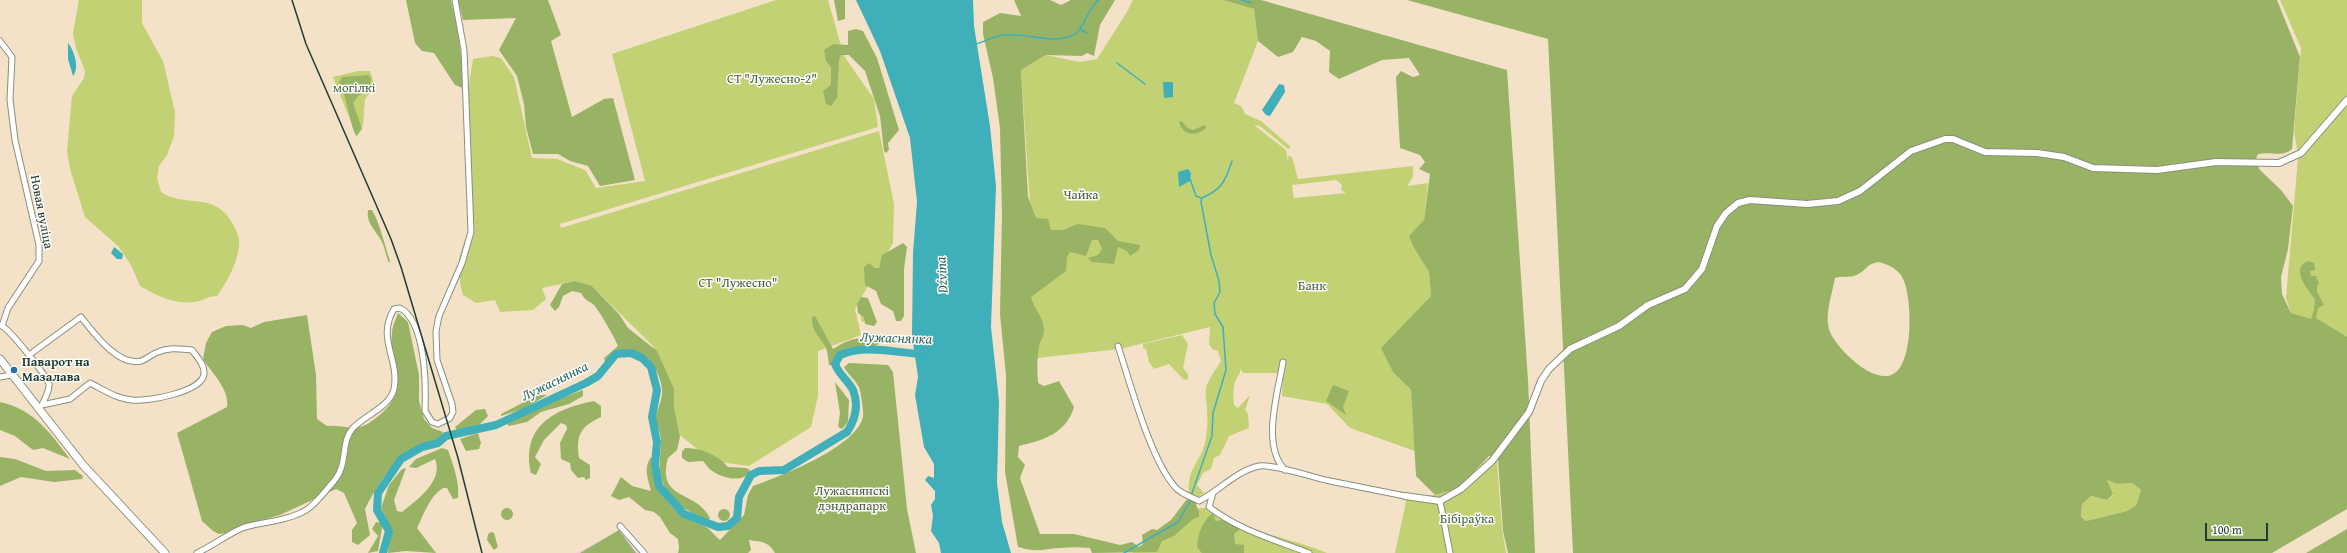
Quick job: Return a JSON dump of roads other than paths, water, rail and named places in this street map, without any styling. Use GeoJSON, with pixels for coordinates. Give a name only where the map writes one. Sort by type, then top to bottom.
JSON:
{"type":"FeatureCollection","features":[{"type":"Feature","properties":{"kind":"main road"},"geometry":{"type":"LineString","coordinates":[[0,359],[11,375],[40,407],[84,465],[165,553]]}},
{"type":"Feature","properties":{"kind":"street"},"geometry":{"type":"LineString","coordinates":[[197,553],[240,529],[271,522],[309,508],[334,481],[343,469],[348,436],[366,417],[383,405],[391,396],[394,388],[394,373],[386,332],[388,318],[394,309],[400,308],[408,312],[416,331],[425,362],[425,411],[428,418],[438,424],[444,423],[450,418],[453,412],[452,404],[437,360],[436,331],[439,316],[462,263],[471,232],[464,50],[455,0]]}},
{"type":"Feature","properties":{"kind":"street","name":"Новая вуліца"},"geometry":{"type":"LineString","coordinates":[[0,41],[12,57],[10,100],[15,140],[39,244],[40,261],[8,308],[1,327],[8,329],[29,355],[49,384],[49,390],[40,407]]}},
{"type":"Feature","properties":{"kind":"street"},"geometry":{"type":"LineString","coordinates":[[1199,500],[1213,493],[1226,482],[1259,466],[1273,466],[1285,470],[1404,496],[1440,502],[1461,489],[1492,461],[1529,412],[1541,381],[1549,369],[1570,349],[1619,326],[1648,305],[1685,289],[1702,269],[1717,226],[1726,212],[1738,203],[1750,200],[1807,204],[1838,201],[1860,191],[1911,152],[1945,139],[1954,139],[1985,152],[2037,153],[2064,157],[2093,168],[2157,170],[2216,162],[2274,164],[2288,161],[2301,153],[2347,100]]}},
{"type":"Feature","properties":{"kind":"street"},"geometry":{"type":"LineString","coordinates":[[29,355],[81,317],[103,345],[126,358],[141,361],[158,352],[174,348],[192,350],[199,359],[204,374],[198,384],[171,396],[133,400],[112,395],[90,383],[70,399],[40,407]]}},
{"type":"Feature","properties":{"kind":"street"},"geometry":{"type":"LineString","coordinates":[[1118,346],[1138,407],[1166,473],[1177,490],[1199,500],[1251,531],[1309,553]]}},
{"type":"Feature","properties":{"kind":"street"},"geometry":{"type":"LineString","coordinates":[[1284,362],[1272,434],[1278,463],[1285,470]]}},
{"type":"Feature","properties":{"kind":"street"},"geometry":{"type":"LineString","coordinates":[[0,377],[11,375]]}},
{"type":"Feature","properties":{"kind":"street"},"geometry":{"type":"LineString","coordinates":[[1210,507],[1213,493]]}},
{"type":"Feature","properties":{"kind":"street"},"geometry":{"type":"LineString","coordinates":[[1440,502],[1450,553]]}},
{"type":"Feature","properties":{"kind":"street"},"geometry":{"type":"LineString","coordinates":[[620,526],[644,553]]}},
{"type":"Feature","properties":{"kind":"water","name":"Dźvina"},"geometry":{"type":"Polygon","coordinates":[[[856,0],[973,0],[974,26],[990,126],[996,186],[991,327],[999,401],[997,483],[1002,522],[1011,553],[941,553],[939,543],[931,531],[933,516],[931,505],[935,499],[935,491],[925,480],[928,476],[934,478],[934,464],[924,447],[915,395],[918,377],[912,335],[913,253],[917,202],[910,138],[880,51],[856,0]]]}},
{"type":"Feature","properties":{"kind":"water"},"geometry":{"type":"Polygon","coordinates":[[[68,43],[72,50],[76,64],[75,73],[73,76],[68,59],[68,43]]]}},
{"type":"Feature","properties":{"kind":"water"},"geometry":{"type":"Polygon","coordinates":[[[1163,82],[1173,82],[1173,97],[1164,98],[1163,82]]]}},
{"type":"Feature","properties":{"kind":"water"},"geometry":{"type":"Polygon","coordinates":[[[1279,84],[1284,85],[1285,92],[1270,116],[1266,115],[1262,110],[1279,84]]]}},
{"type":"Feature","properties":{"kind":"water"},"geometry":{"type":"Polygon","coordinates":[[[1188,169],[1191,173],[1190,181],[1179,187],[1178,172],[1188,169]]]}},
{"type":"Feature","properties":{"kind":"water"},"geometry":{"type":"Polygon","coordinates":[[[114,247],[123,254],[122,259],[117,259],[111,253],[114,247]]]}},
{"type":"Feature","properties":{"kind":"waterway"},"geometry":{"type":"LineString","coordinates":[[976,44],[1003,35],[1048,39],[1071,36],[1080,29],[1091,8],[1099,0]]}},
{"type":"Feature","properties":{"kind":"waterway"},"geometry":{"type":"LineString","coordinates":[[1241,0],[1251,3]]}},
{"type":"Feature","properties":{"kind":"waterway"},"geometry":{"type":"LineString","coordinates":[[1080,29],[1087,33]]}},
{"type":"Feature","properties":{"kind":"waterway"},"geometry":{"type":"LineString","coordinates":[[1117,63],[1145,84]]}},
{"type":"Feature","properties":{"kind":"waterway"},"geometry":{"type":"LineString","coordinates":[[1192,493],[1212,436],[1213,413],[1226,370],[1223,327],[1215,314],[1214,303],[1220,292],[1219,281],[1211,255],[1201,202],[1202,198],[1209,195],[1222,184],[1232,161]]}},
{"type":"Feature","properties":{"kind":"waterway"},"geometry":{"type":"LineString","coordinates":[[1190,179],[1196,196],[1201,198]]}},
{"type":"Feature","properties":{"kind":"waterway","name":"Лужаснянка"},"geometry":{"type":"LineString","coordinates":[[383,553],[389,531],[377,510],[378,493],[401,459],[422,447],[438,443],[446,436],[496,425],[586,383],[598,376],[616,354],[631,353],[642,358],[651,367],[657,390],[652,417],[657,442],[655,465],[659,486],[684,514],[718,527],[728,526],[737,518],[739,497],[751,475],[759,471],[784,470],[847,432],[854,417],[856,401],[853,390],[835,364],[840,355],[860,350],[881,350],[922,354]]}},
{"type":"Feature","properties":{"kind":"waterway"},"geometry":{"type":"LineString","coordinates":[[1124,553],[1178,522],[1190,501]]}},
{"type":"Feature","properties":{"kind":"railway"},"geometry":{"type":"LineString","coordinates":[[292,0],[306,44],[391,239],[401,267],[458,458],[482,553]]}},
{"type":"Feature","properties":{"kind":"place","name":"Паварот на Мазалава"},"geometry":{"type":"Point","coordinates":[14,370]}},
{"type":"Feature","properties":{"kind":"park label","name":"СТ \"Лужесно-2\""},"geometry":{"type":"Point","coordinates":[772,80]}},
{"type":"Feature","properties":{"kind":"park label","name":"могілкі"},"geometry":{"type":"Point","coordinates":[354,89]}},
{"type":"Feature","properties":{"kind":"park label","name":"Чайка"},"geometry":{"type":"Point","coordinates":[1081,196]}},
{"type":"Feature","properties":{"kind":"park label","name":"СТ \"Лужесно\""},"geometry":{"type":"Point","coordinates":[738,284]}},
{"type":"Feature","properties":{"kind":"park label","name":"Банк"},"geometry":{"type":"Point","coordinates":[1312,287]}},
{"type":"Feature","properties":{"kind":"park label","name":"Лужаснянскі дэндрапарк"},"geometry":{"type":"Point","coordinates":[852,500]}},
{"type":"Feature","properties":{"kind":"park label","name":"Бібіраўка"},"geometry":{"type":"Point","coordinates":[1467,520]}}]}
